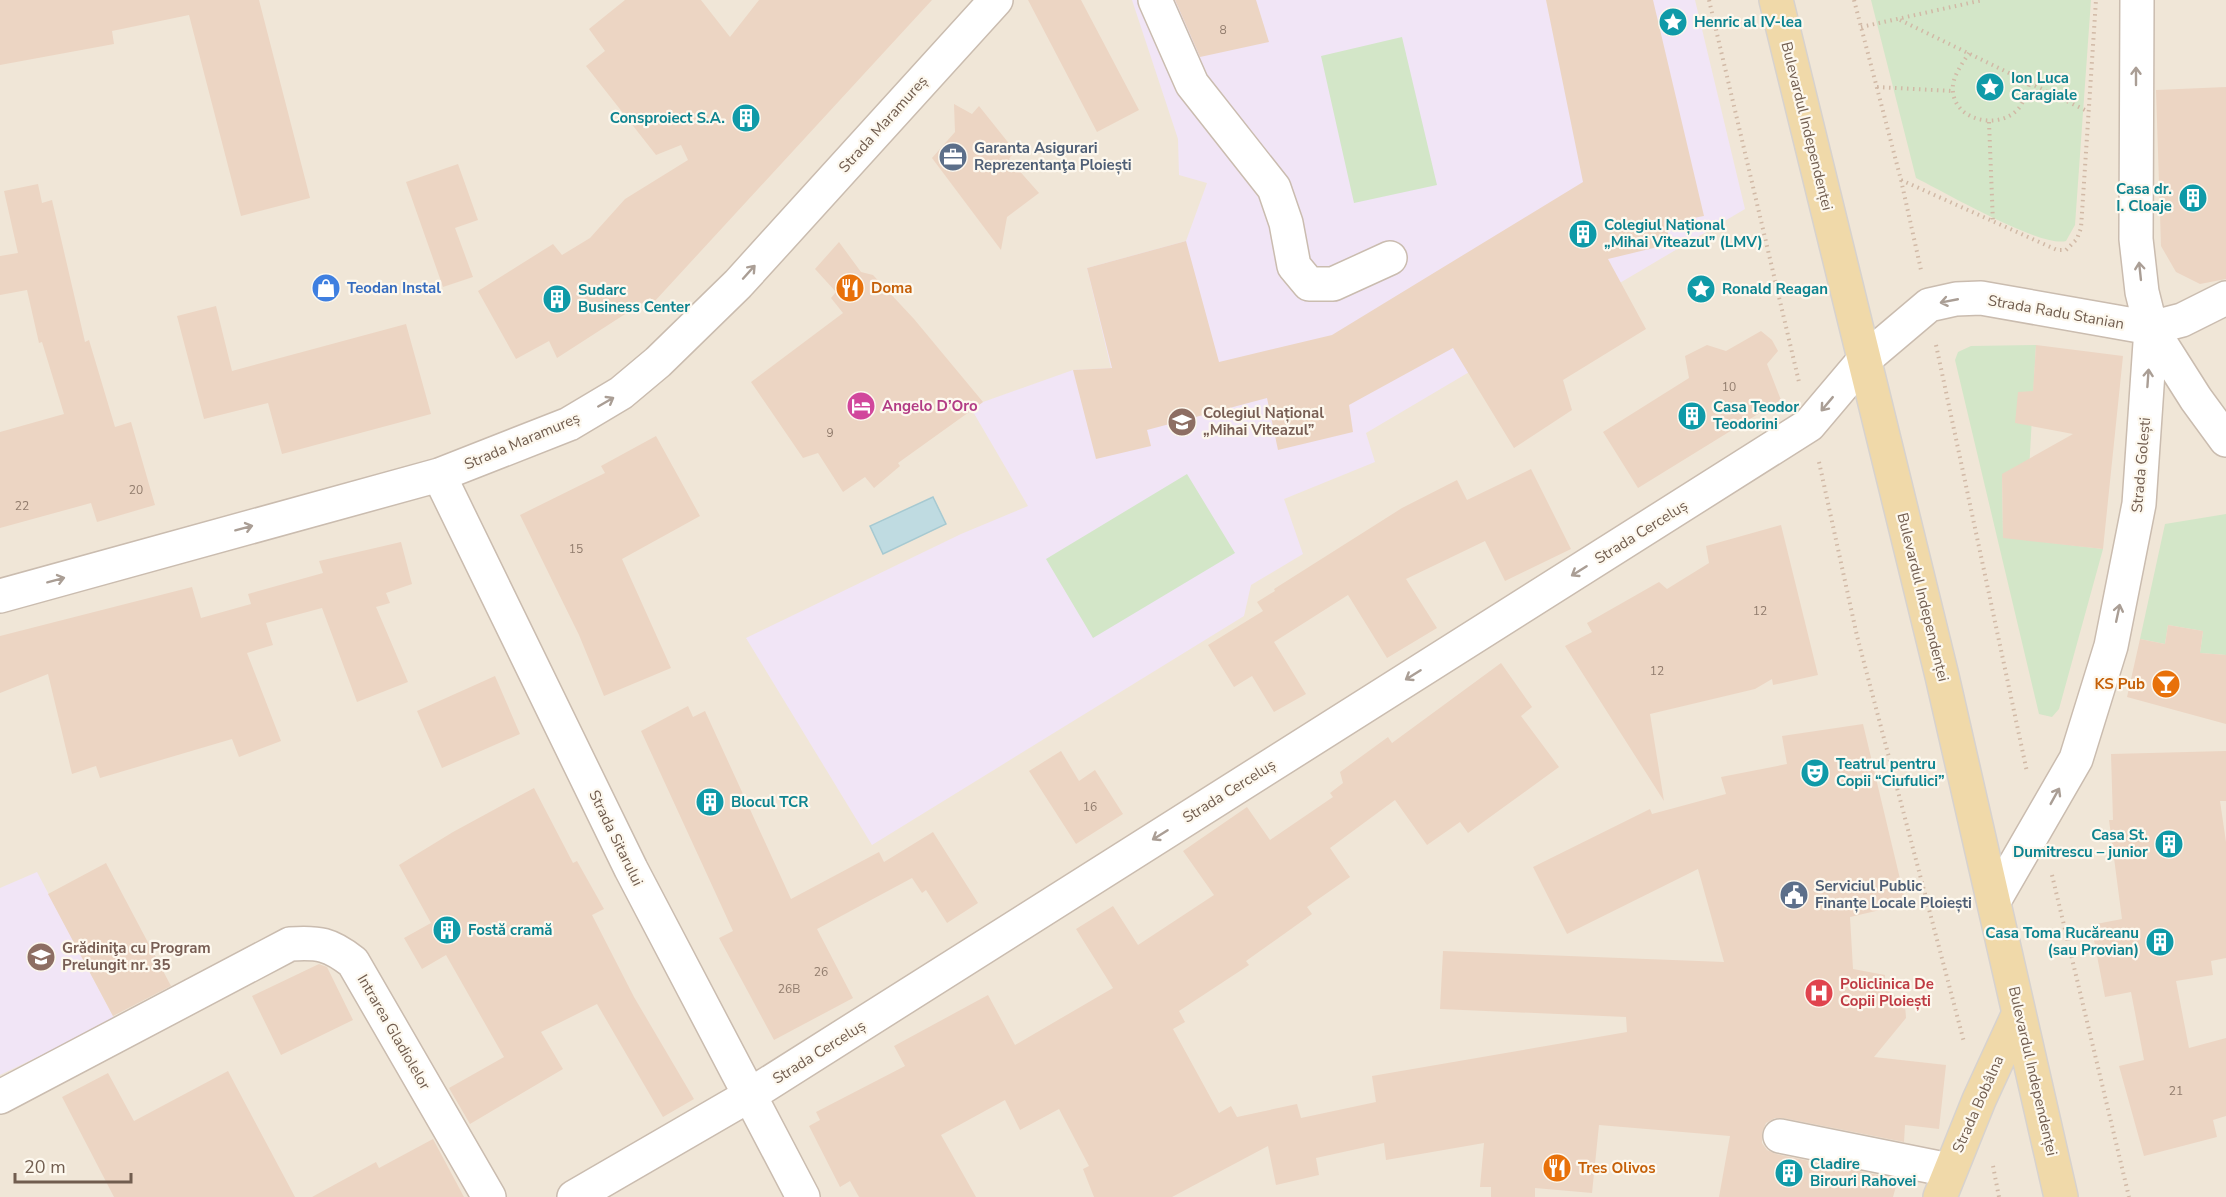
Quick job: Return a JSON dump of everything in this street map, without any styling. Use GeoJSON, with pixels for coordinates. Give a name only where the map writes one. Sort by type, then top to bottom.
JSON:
{"type":"FeatureCollection","features":[{"type":"Feature","properties":{"kind":"main road","name":"Bulevardul Independenței"},"geometry":{"type":"LineString","coordinates":[[1776,0],[1942,676],[2061,1197]]}},
{"type":"Feature","properties":{"kind":"main road","name":"Strada Bobâlna"},"geometry":{"type":"LineString","coordinates":[[1944,1184],[2019,1013]]}},
{"type":"Feature","properties":{"kind":"street","name":"Strada Maramureș"},"geometry":{"type":"LineString","coordinates":[[0,596],[439,475],[569,424],[621,393],[658,362],[738,284],[996,0]]}},
{"type":"Feature","properties":{"kind":"street"},"geometry":{"type":"LineString","coordinates":[[1155,0],[1192,84],[1274,188],[1286,223],[1294,266],[1309,284],[1334,284],[1390,258]]}},
{"type":"Feature","properties":{"kind":"street","name":"Strada Golești"},"geometry":{"type":"LineString","coordinates":[[1994,901],[2076,759],[2111,646],[2139,504],[2151,328],[2142,292],[2136,239],[2137,0]]}},
{"type":"Feature","properties":{"kind":"street","name":"Strada Radu Stanian"},"geometry":{"type":"LineString","coordinates":[[1864,360],[1929,305],[1956,299],[1981,298],[2151,328],[2182,320],[2226,298]]}},
{"type":"Feature","properties":{"kind":"street"},"geometry":{"type":"LineString","coordinates":[[2151,328],[2196,399],[2226,440]]}},
{"type":"Feature","properties":{"kind":"street","name":"Strada Cerceluș"},"geometry":{"type":"LineString","coordinates":[[573,1197],[750,1095],[1809,425],[1864,360]]}},
{"type":"Feature","properties":{"kind":"street","name":"Strada Sitarului"},"geometry":{"type":"LineString","coordinates":[[439,475],[631,869],[803,1197]]}},
{"type":"Feature","properties":{"kind":"street","name":"Intrarea Gladiolelor"},"geometry":{"type":"LineString","coordinates":[[0,1097],[290,944],[315,942],[334,948],[353,962],[489,1197]]}},
{"type":"Feature","properties":{"kind":"street"},"geometry":{"type":"LineString","coordinates":[[1780,1136],[1944,1184]]}},
{"type":"Feature","properties":{"kind":"path"},"geometry":{"type":"LineString","coordinates":[[1709,0],[1809,425],[1826,485],[1857,636],[1979,1100]]}},
{"type":"Feature","properties":{"kind":"path"},"geometry":{"type":"LineString","coordinates":[[1854,0],[1901,180],[2006,681],[2128,1197]]}},
{"type":"Feature","properties":{"kind":"path"},"geometry":{"type":"LineString","coordinates":[[1861,27],[1983,0]]}},
{"type":"Feature","properties":{"kind":"path"},"geometry":{"type":"LineString","coordinates":[[1901,180],[2057,250],[2066,250],[2077,240],[2081,228],[2096,0]]}},
{"type":"Feature","properties":{"kind":"path"},"geometry":{"type":"LineString","coordinates":[[1900,20],[2087,111]]}},
{"type":"Feature","properties":{"kind":"path"},"geometry":{"type":"LineString","coordinates":[[1969,53],[1956,72],[1952,91],[1958,106],[1972,117],[1989,122],[2006,119],[2020,108],[2030,82]]}},
{"type":"Feature","properties":{"kind":"path"},"geometry":{"type":"LineString","coordinates":[[1877,87],[1952,91]]}},
{"type":"Feature","properties":{"kind":"path"},"geometry":{"type":"LineString","coordinates":[[1989,122],[1993,223]]}},
{"type":"Feature","properties":{"kind":"path"},"geometry":{"type":"LineString","coordinates":[[1992,1160],[1999,1197]]}},
{"type":"Feature","properties":{"kind":"shaded area"},"geometry":{"type":"Polygon","coordinates":[[[0,0],[2226,0],[2226,1197],[0,1197],[0,0]]]}},
{"type":"Feature","properties":{"kind":"shaded area","name":"Colegiul Național „Mihai Viteazul”"},"geometry":{"type":"Polygon","coordinates":[[[1132,0],[1695,0],[1745,209],[1366,433],[1375,462],[1284,499],[1303,554],[1251,585],[1244,616],[872,845],[746,638],[961,534],[1028,506],[972,410],[983,402],[1073,370],[1111,368],[1087,268],[1186,241],[1207,183],[1179,175],[1178,139],[1132,0]]]}},
{"type":"Feature","properties":{"kind":"shaded area","name":"Grădiniţa cu Program Prelungit nr. 35"},"geometry":{"type":"Polygon","coordinates":[[[37,872],[115,1020],[0,1075],[0,888],[37,872]]]}},
{"type":"Feature","properties":{"kind":"green space"},"geometry":{"type":"Polygon","coordinates":[[[1871,0],[2091,0],[2075,225],[2066,241],[2054,241],[2015,228],[1916,178],[1871,0]]]}},
{"type":"Feature","properties":{"kind":"green space"},"geometry":{"type":"Polygon","coordinates":[[[1402,37],[1437,185],[1354,203],[1321,56],[1402,37]]]}},
{"type":"Feature","properties":{"kind":"green space"},"geometry":{"type":"Polygon","coordinates":[[[2036,345],[2029,471],[2002,478],[2003,537],[2103,549],[2059,709],[2052,717],[2039,714],[1955,360],[1958,352],[1971,346],[2036,345]]]}},
{"type":"Feature","properties":{"kind":"green space"},"geometry":{"type":"Polygon","coordinates":[[[1187,474],[1235,553],[1093,638],[1046,559],[1187,474]]]}},
{"type":"Feature","properties":{"kind":"green space"},"geometry":{"type":"Polygon","coordinates":[[[2226,514],[2226,655],[2200,653],[2203,631],[2168,625],[2165,644],[2140,639],[2165,524],[2226,514]]]}},
{"type":"Feature","properties":{"kind":"water"},"geometry":{"type":"Polygon","coordinates":[[[933,497],[946,524],[883,554],[870,526],[933,497]]]}},
{"type":"Feature","properties":{"kind":"building"},"geometry":{"type":"Polygon","coordinates":[[[0,0],[259,0],[310,198],[241,216],[189,15],[112,31],[114,44],[0,65],[0,0]]]}},
{"type":"Feature","properties":{"kind":"building","name":"Consproiect S.A."},"geometry":{"type":"Polygon","coordinates":[[[625,0],[701,0],[730,37],[759,0],[932,0],[654,302],[650,298],[557,358],[549,341],[516,359],[478,291],[553,244],[562,255],[590,238],[625,199],[688,160],[681,145],[656,155],[586,66],[605,51],[589,29],[625,0]]]}},
{"type":"Feature","properties":{"kind":"building"},"geometry":{"type":"Polygon","coordinates":[[[1028,0],[1081,0],[1139,110],[1097,132],[1028,0]]]}},
{"type":"Feature","properties":{"kind":"building"},"geometry":{"type":"Polygon","coordinates":[[[1175,0],[1256,0],[1269,42],[1200,57],[1175,0]]]}},
{"type":"Feature","properties":{"kind":"building"},"geometry":{"type":"Polygon","coordinates":[[[1546,0],[1653,0],[1704,216],[1666,223],[1670,244],[1608,259],[1646,329],[1563,380],[1572,410],[1514,448],[1453,348],[1349,405],[1353,432],[1278,450],[1267,398],[1147,430],[1151,446],[1096,459],[1073,370],[1112,368],[1087,268],[1186,241],[1219,362],[1332,335],[1583,182],[1546,0]]]}},
{"type":"Feature","properties":{"kind":"building","name":"Casa dr. I. Cloaje"},"geometry":{"type":"Polygon","coordinates":[[[2226,87],[2226,279],[2200,284],[2176,272],[2161,246],[2156,90],[2226,87]]]}},
{"type":"Feature","properties":{"kind":"building"},"geometry":{"type":"Polygon","coordinates":[[[954,104],[972,114],[979,106],[1015,151],[1009,159],[1039,193],[1007,217],[1001,250],[932,158],[955,132],[954,104]]]}},
{"type":"Feature","properties":{"kind":"building"},"geometry":{"type":"Polygon","coordinates":[[[458,164],[478,220],[455,228],[473,277],[443,287],[406,182],[458,164]]]}},
{"type":"Feature","properties":{"kind":"building"},"geometry":{"type":"Polygon","coordinates":[[[38,184],[42,203],[52,200],[85,342],[89,340],[115,427],[131,422],[155,505],[97,522],[91,503],[0,528],[0,432],[64,414],[42,342],[39,343],[27,290],[0,295],[0,256],[18,253],[4,191],[38,184]]]}},
{"type":"Feature","properties":{"kind":"building"},"geometry":{"type":"Polygon","coordinates":[[[839,242],[861,272],[873,275],[914,319],[983,402],[898,463],[900,466],[874,488],[865,477],[843,492],[818,453],[803,458],[751,382],[843,313],[831,298],[836,292],[815,269],[839,242]]]}},
{"type":"Feature","properties":{"kind":"building"},"geometry":{"type":"Polygon","coordinates":[[[216,306],[232,371],[406,324],[431,414],[282,454],[268,403],[204,419],[177,316],[216,306]]]}},
{"type":"Feature","properties":{"kind":"building","name":"Casa Teodor Teodorini"},"geometry":{"type":"Polygon","coordinates":[[[1761,331],[1772,340],[1778,351],[1767,364],[1781,400],[1638,488],[1603,432],[1689,378],[1685,356],[1707,345],[1726,351],[1761,331]]]}},
{"type":"Feature","properties":{"kind":"building"},"geometry":{"type":"Polygon","coordinates":[[[2036,345],[2123,356],[2103,549],[2003,538],[2002,474],[2073,434],[2015,423],[2018,392],[2033,391],[2036,345]]]}},
{"type":"Feature","properties":{"kind":"building"},"geometry":{"type":"Polygon","coordinates":[[[656,436],[700,516],[622,559],[671,668],[604,696],[579,635],[520,515],[605,473],[601,466],[656,436]]]}},
{"type":"Feature","properties":{"kind":"building"},"geometry":{"type":"Polygon","coordinates":[[[1531,469],[1571,549],[1505,581],[1485,541],[1406,579],[1437,628],[1387,658],[1348,595],[1274,642],[1306,694],[1274,712],[1252,676],[1234,687],[1208,645],[1263,611],[1257,602],[1275,591],[1274,589],[1402,508],[1457,480],[1467,500],[1531,469]]]}},
{"type":"Feature","properties":{"kind":"building"},"geometry":{"type":"Polygon","coordinates":[[[1781,525],[1818,675],[1773,685],[1772,679],[1755,689],[1650,714],[1664,801],[1565,646],[1592,632],[1587,623],[1659,582],[1667,589],[1709,563],[1706,546],[1781,525]]]}},
{"type":"Feature","properties":{"kind":"building"},"geometry":{"type":"Polygon","coordinates":[[[401,542],[412,584],[386,593],[390,603],[376,607],[408,682],[357,702],[322,608],[266,623],[273,645],[247,653],[281,741],[239,757],[232,739],[100,778],[96,766],[72,774],[48,674],[0,693],[0,636],[192,587],[201,618],[251,604],[248,594],[323,573],[319,561],[401,542]]]}},
{"type":"Feature","properties":{"kind":"building"},"geometry":{"type":"Polygon","coordinates":[[[2168,625],[2203,631],[2200,653],[2226,655],[2226,724],[2127,697],[2140,639],[2165,644],[2168,625]]]}},
{"type":"Feature","properties":{"kind":"building"},"geometry":{"type":"Polygon","coordinates":[[[1501,663],[1532,707],[1521,716],[1559,767],[1468,833],[1460,822],[1427,845],[1395,800],[1330,848],[1350,877],[1307,907],[1312,914],[1246,961],[1249,965],[1179,1011],[1185,1022],[1173,1029],[1219,1113],[1231,1106],[1237,1117],[1297,1104],[1301,1118],[1376,1102],[1372,1076],[1627,1032],[1626,1017],[1440,1009],[1443,951],[1724,962],[1698,869],[1567,934],[1533,867],[1650,809],[1652,814],[1726,794],[1721,777],[1787,764],[1782,736],[1863,724],[1906,904],[1850,917],[1853,969],[1885,975],[1884,986],[1905,1005],[1906,1018],[1874,1057],[1946,1065],[1939,1129],[1905,1125],[1904,1142],[1775,1118],[1766,1123],[1762,1133],[1762,1143],[1767,1150],[1776,1154],[1898,1179],[1893,1197],[1719,1197],[1730,1136],[1599,1125],[1592,1193],[1535,1188],[1535,1197],[1491,1197],[1491,1187],[1480,1187],[1484,1143],[1386,1160],[1384,1143],[1316,1158],[1319,1175],[1276,1185],[1268,1146],[1172,1197],[1094,1197],[1083,1169],[1089,1166],[1059,1109],[1020,1130],[1005,1100],[941,1135],[976,1197],[859,1197],[850,1181],[840,1187],[809,1126],[820,1120],[816,1112],[905,1066],[894,1046],[988,995],[1015,1045],[1113,988],[1076,929],[1113,906],[1138,945],[1214,895],[1183,851],[1247,807],[1270,840],[1333,797],[1330,793],[1343,783],[1340,772],[1388,737],[1392,743],[1501,663]]]}},
{"type":"Feature","properties":{"kind":"building"},"geometry":{"type":"Polygon","coordinates":[[[495,676],[520,734],[442,768],[417,711],[495,676]]]}},
{"type":"Feature","properties":{"kind":"building"},"geometry":{"type":"Polygon","coordinates":[[[688,706],[693,717],[705,711],[791,899],[879,852],[884,862],[933,832],[978,903],[947,923],[926,890],[922,893],[912,878],[817,929],[853,998],[774,1040],[719,938],[733,931],[641,731],[688,706]]]}},
{"type":"Feature","properties":{"kind":"building"},"geometry":{"type":"Polygon","coordinates":[[[1061,751],[1079,781],[1095,770],[1123,814],[1076,844],[1029,771],[1061,751]]]}},
{"type":"Feature","properties":{"kind":"building"},"geometry":{"type":"Polygon","coordinates":[[[2226,751],[2226,801],[2220,801],[2226,842],[2226,958],[2211,961],[2213,975],[2176,981],[2189,1048],[2226,1038],[2226,1116],[2213,1120],[2217,1137],[2144,1156],[2119,1066],[2144,1060],[2131,992],[2105,997],[2091,925],[2122,919],[2109,820],[2113,820],[2111,754],[2226,751]]]}},
{"type":"Feature","properties":{"kind":"building"},"geometry":{"type":"Polygon","coordinates":[[[534,788],[573,863],[577,861],[604,909],[592,915],[634,997],[694,1099],[663,1117],[597,1004],[541,1032],[563,1069],[470,1124],[449,1088],[504,1057],[446,955],[422,969],[404,938],[431,923],[399,865],[453,832],[534,788]]]}},
{"type":"Feature","properties":{"kind":"building"},"geometry":{"type":"Polygon","coordinates":[[[106,863],[171,986],[113,1016],[48,894],[106,863]]]}},
{"type":"Feature","properties":{"kind":"building"},"geometry":{"type":"Polygon","coordinates":[[[319,964],[327,967],[353,1020],[281,1055],[252,996],[319,964]]]}},
{"type":"Feature","properties":{"kind":"building"},"geometry":{"type":"Polygon","coordinates":[[[228,1071],[295,1197],[114,1197],[62,1097],[108,1073],[134,1121],[228,1071]]]}},
{"type":"Feature","properties":{"kind":"building"},"geometry":{"type":"Polygon","coordinates":[[[433,1139],[464,1197],[312,1197],[376,1162],[379,1168],[433,1139]]]}},
{"type":"Feature","properties":{"kind":"place","name":"Henric al IV-lea"},"geometry":{"type":"Point","coordinates":[1673,22]}},
{"type":"Feature","properties":{"kind":"place","name":"Ion Luca Caragiale"},"geometry":{"type":"Point","coordinates":[1990,87]}},
{"type":"Feature","properties":{"kind":"place","name":"Consproiect S.A."},"geometry":{"type":"Point","coordinates":[746,118]}},
{"type":"Feature","properties":{"kind":"place","name":"Garanta Asigurari Reprezentanţa Ploiești"},"geometry":{"type":"Point","coordinates":[953,157]}},
{"type":"Feature","properties":{"kind":"place","name":"Casa dr. I. Cloaje"},"geometry":{"type":"Point","coordinates":[2193,198]}},
{"type":"Feature","properties":{"kind":"place","name":"Colegiul Național „Mihai Viteazul” (LMV)"},"geometry":{"type":"Point","coordinates":[1583,234]}},
{"type":"Feature","properties":{"kind":"place","name":"Teodan Instal"},"geometry":{"type":"Point","coordinates":[326,288]}},
{"type":"Feature","properties":{"kind":"place","name":"Doma"},"geometry":{"type":"Point","coordinates":[850,288]}},
{"type":"Feature","properties":{"kind":"place","name":"Ronald Reagan"},"geometry":{"type":"Point","coordinates":[1701,289]}},
{"type":"Feature","properties":{"kind":"place","name":"Sudarc Business Center"},"geometry":{"type":"Point","coordinates":[557,299]}},
{"type":"Feature","properties":{"kind":"place","name":"Angelo D’Oro"},"geometry":{"type":"Point","coordinates":[861,406]}},
{"type":"Feature","properties":{"kind":"place","name":"Casa Teodor Teodorini"},"geometry":{"type":"Point","coordinates":[1692,416]}},
{"type":"Feature","properties":{"kind":"place","name":"Colegiul Național „Mihai Viteazul”"},"geometry":{"type":"Point","coordinates":[1182,422]}},
{"type":"Feature","properties":{"kind":"place","name":"KS Pub"},"geometry":{"type":"Point","coordinates":[2166,684]}},
{"type":"Feature","properties":{"kind":"place","name":"Teatrul pentru Copii “Ciufulici”"},"geometry":{"type":"Point","coordinates":[1815,773]}},
{"type":"Feature","properties":{"kind":"place","name":"Blocul TCR"},"geometry":{"type":"Point","coordinates":[710,802]}},
{"type":"Feature","properties":{"kind":"place","name":"Casa St. Dumitrescu – junior"},"geometry":{"type":"Point","coordinates":[2169,844]}},
{"type":"Feature","properties":{"kind":"place","name":"Serviciul Public Finanțe Locale Ploiești"},"geometry":{"type":"Point","coordinates":[1794,895]}},
{"type":"Feature","properties":{"kind":"place","name":"Fostă cramă"},"geometry":{"type":"Point","coordinates":[447,930]}},
{"type":"Feature","properties":{"kind":"place","name":"Casa Toma Rucăreanu (sau Provian)"},"geometry":{"type":"Point","coordinates":[2160,942]}},
{"type":"Feature","properties":{"kind":"place","name":"Grădiniţa cu Program Prelungit nr. 35"},"geometry":{"type":"Point","coordinates":[41,957]}},
{"type":"Feature","properties":{"kind":"place","name":"Policlinica De Copii Ploiești"},"geometry":{"type":"Point","coordinates":[1819,993]}},
{"type":"Feature","properties":{"kind":"place","name":"Tres Olivos"},"geometry":{"type":"Point","coordinates":[1557,1168]}},
{"type":"Feature","properties":{"kind":"place","name":"Cladire Birouri Rahovei"},"geometry":{"type":"Point","coordinates":[1789,1173]}}]}
